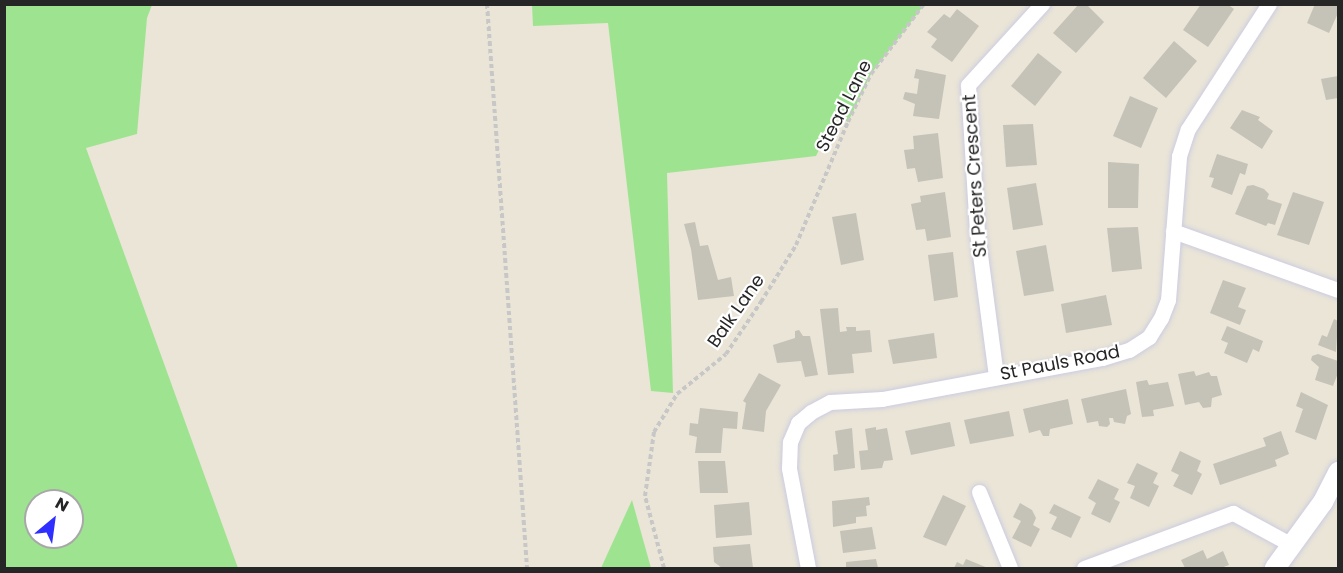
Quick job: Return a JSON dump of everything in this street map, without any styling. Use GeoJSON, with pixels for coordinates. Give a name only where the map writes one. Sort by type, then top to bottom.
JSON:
{"type":"FeatureCollection","features":[{"type":"Feature","properties":{"kind":"street","name":"St Peters Crescent"},"geometry":{"type":"LineString","coordinates":[[996,376],[977,232],[968,85],[1042,4]]}},
{"type":"Feature","properties":{"kind":"street","name":"St Pauls Road"},"geometry":{"type":"LineString","coordinates":[[808,568],[789,468],[790,442],[798,423],[811,412],[830,402],[882,399],[1102,358],[1129,350],[1149,337],[1161,318],[1168,300],[1179,156],[1188,129],[1269,4]]}},
{"type":"Feature","properties":{"kind":"street"},"geometry":{"type":"LineString","coordinates":[[1173,231],[1338,290]]}},
{"type":"Feature","properties":{"kind":"street"},"geometry":{"type":"LineString","coordinates":[[1275,568],[1323,502],[1338,472]]}},
{"type":"Feature","properties":{"kind":"street"},"geometry":{"type":"LineString","coordinates":[[979,492],[1010,568]]}},
{"type":"Feature","properties":{"kind":"street"},"geometry":{"type":"LineString","coordinates":[[1084,568],[1233,513],[1292,545]]}},
{"type":"Feature","properties":{"kind":"path"},"geometry":{"type":"LineString","coordinates":[[487,4],[527,568]]}},
{"type":"Feature","properties":{"kind":"path","name":"Stead Lane"},"geometry":{"type":"LineString","coordinates":[[818,194],[871,74],[924,4]]}},
{"type":"Feature","properties":{"kind":"path","name":"Balk Lane"},"geometry":{"type":"LineString","coordinates":[[664,568],[645,496],[654,432],[677,394],[726,354],[796,245],[818,194]]}},
{"type":"Feature","properties":{"kind":"green space"},"geometry":{"type":"Polygon","coordinates":[[[4,5],[152,5],[147,18],[137,134],[86,148],[238,568],[5,568],[4,5]]]}},
{"type":"Feature","properties":{"kind":"green space"},"geometry":{"type":"Polygon","coordinates":[[[532,5],[924,5],[871,74],[848,122],[836,115],[816,156],[667,173],[673,393],[651,391],[608,23],[533,26],[532,5]]]}},
{"type":"Feature","properties":{"kind":"green space"},"geometry":{"type":"Polygon","coordinates":[[[632,500],[651,568],[601,568],[632,500]]]}},
{"type":"Feature","properties":{"kind":"building"},"geometry":{"type":"Polygon","coordinates":[[[1079,4],[1086,4],[1104,22],[1076,53],[1053,33],[1079,4]]]}},
{"type":"Feature","properties":{"kind":"building"},"geometry":{"type":"Polygon","coordinates":[[[1201,4],[1227,4],[1234,9],[1208,47],[1183,30],[1201,4]]]}},
{"type":"Feature","properties":{"kind":"building"},"geometry":{"type":"Polygon","coordinates":[[[1315,4],[1338,4],[1338,13],[1329,33],[1307,23],[1315,4]]]}},
{"type":"Feature","properties":{"kind":"building"},"geometry":{"type":"Polygon","coordinates":[[[957,9],[979,26],[952,62],[931,47],[937,39],[927,32],[944,14],[950,18],[957,9]]]}},
{"type":"Feature","properties":{"kind":"building"},"geometry":{"type":"Polygon","coordinates":[[[1174,41],[1197,61],[1166,98],[1143,78],[1174,41]]]}},
{"type":"Feature","properties":{"kind":"building"},"geometry":{"type":"Polygon","coordinates":[[[1038,53],[1062,72],[1035,106],[1011,86],[1038,53]]]}},
{"type":"Feature","properties":{"kind":"building"},"geometry":{"type":"Polygon","coordinates":[[[916,69],[946,75],[939,119],[913,116],[915,104],[903,99],[905,92],[917,94],[919,79],[914,78],[916,69]]]}},
{"type":"Feature","properties":{"kind":"building"},"geometry":{"type":"Polygon","coordinates":[[[1338,76],[1338,98],[1326,100],[1321,79],[1338,76]]]}},
{"type":"Feature","properties":{"kind":"building"},"geometry":{"type":"Polygon","coordinates":[[[1130,96],[1158,108],[1141,148],[1113,136],[1130,96]]]}},
{"type":"Feature","properties":{"kind":"building"},"geometry":{"type":"Polygon","coordinates":[[[1242,110],[1260,117],[1258,120],[1273,131],[1262,149],[1230,128],[1242,110]]]}},
{"type":"Feature","properties":{"kind":"building"},"geometry":{"type":"Polygon","coordinates":[[[1033,124],[1037,165],[1006,167],[1003,125],[1033,124]]]}},
{"type":"Feature","properties":{"kind":"building"},"geometry":{"type":"Polygon","coordinates":[[[938,133],[943,178],[918,182],[915,168],[907,169],[904,150],[914,149],[913,136],[938,133]]]}},
{"type":"Feature","properties":{"kind":"building"},"geometry":{"type":"Polygon","coordinates":[[[1217,154],[1248,164],[1245,175],[1240,173],[1232,195],[1211,187],[1214,178],[1209,177],[1217,154]]]}},
{"type":"Feature","properties":{"kind":"building"},"geometry":{"type":"Polygon","coordinates":[[[1108,162],[1139,164],[1138,208],[1108,208],[1108,162]]]}},
{"type":"Feature","properties":{"kind":"building"},"geometry":{"type":"Polygon","coordinates":[[[1036,183],[1043,225],[1013,230],[1007,188],[1036,183]]]}},
{"type":"Feature","properties":{"kind":"building"},"geometry":{"type":"Polygon","coordinates":[[[1253,185],[1264,189],[1269,194],[1267,199],[1282,204],[1275,225],[1268,223],[1266,226],[1235,214],[1247,186],[1253,185]]]}},
{"type":"Feature","properties":{"kind":"building"},"geometry":{"type":"Polygon","coordinates":[[[945,192],[951,237],[927,241],[925,229],[916,230],[911,204],[921,202],[920,196],[945,192]]]}},
{"type":"Feature","properties":{"kind":"building"},"geometry":{"type":"Polygon","coordinates":[[[1293,192],[1324,202],[1309,245],[1277,235],[1293,192]]]}},
{"type":"Feature","properties":{"kind":"building"},"geometry":{"type":"Polygon","coordinates":[[[856,213],[864,260],[841,265],[832,217],[856,213]]]}},
{"type":"Feature","properties":{"kind":"building"},"geometry":{"type":"Polygon","coordinates":[[[695,222],[700,246],[708,245],[718,280],[731,277],[734,296],[698,300],[691,249],[684,224],[695,222]]]}},
{"type":"Feature","properties":{"kind":"building"},"geometry":{"type":"Polygon","coordinates":[[[1138,227],[1142,269],[1112,272],[1107,228],[1138,227]]]}},
{"type":"Feature","properties":{"kind":"building"},"geometry":{"type":"Polygon","coordinates":[[[1046,245],[1054,291],[1024,296],[1016,251],[1046,245]]]}},
{"type":"Feature","properties":{"kind":"building"},"geometry":{"type":"Polygon","coordinates":[[[953,252],[958,297],[934,301],[928,255],[953,252]]]}},
{"type":"Feature","properties":{"kind":"building"},"geometry":{"type":"Polygon","coordinates":[[[1223,280],[1246,288],[1238,307],[1246,310],[1240,325],[1210,313],[1223,280]]]}},
{"type":"Feature","properties":{"kind":"building"},"geometry":{"type":"Polygon","coordinates":[[[1106,295],[1112,325],[1066,333],[1061,304],[1106,295]]]}},
{"type":"Feature","properties":{"kind":"building"},"geometry":{"type":"Polygon","coordinates":[[[838,308],[840,332],[847,331],[846,327],[856,327],[856,331],[870,330],[872,352],[852,354],[854,373],[828,375],[820,309],[838,308]]]}},
{"type":"Feature","properties":{"kind":"building"},"geometry":{"type":"Polygon","coordinates":[[[1334,319],[1338,321],[1336,352],[1318,345],[1322,335],[1327,337],[1334,319]]]}},
{"type":"Feature","properties":{"kind":"building"},"geometry":{"type":"Polygon","coordinates":[[[1227,326],[1263,341],[1259,352],[1253,349],[1247,363],[1224,353],[1228,343],[1221,340],[1227,326]]]}},
{"type":"Feature","properties":{"kind":"building"},"geometry":{"type":"Polygon","coordinates":[[[799,330],[803,336],[810,336],[818,375],[805,377],[801,361],[777,363],[773,345],[795,338],[795,331],[799,330]]]}},
{"type":"Feature","properties":{"kind":"building"},"geometry":{"type":"Polygon","coordinates":[[[934,333],[937,358],[893,364],[888,340],[934,333]]]}},
{"type":"Feature","properties":{"kind":"building"},"geometry":{"type":"Polygon","coordinates":[[[1318,354],[1338,361],[1338,373],[1333,386],[1315,380],[1319,367],[1311,360],[1312,356],[1318,354]]]}},
{"type":"Feature","properties":{"kind":"building"},"geometry":{"type":"Polygon","coordinates":[[[1194,371],[1196,376],[1209,372],[1211,376],[1217,376],[1222,395],[1212,398],[1211,407],[1203,408],[1199,402],[1185,405],[1178,374],[1194,371]]]}},
{"type":"Feature","properties":{"kind":"building"},"geometry":{"type":"Polygon","coordinates":[[[759,373],[781,385],[766,411],[764,432],[742,429],[746,403],[743,401],[759,373]]]}},
{"type":"Feature","properties":{"kind":"building"},"geometry":{"type":"Polygon","coordinates":[[[1147,380],[1149,385],[1168,382],[1174,406],[1153,410],[1154,416],[1142,417],[1136,382],[1147,380]]]}},
{"type":"Feature","properties":{"kind":"building"},"geometry":{"type":"Polygon","coordinates":[[[1126,389],[1131,414],[1127,416],[1125,424],[1114,422],[1113,418],[1109,418],[1110,424],[1107,427],[1099,426],[1098,421],[1087,423],[1081,399],[1126,389]]]}},
{"type":"Feature","properties":{"kind":"building"},"geometry":{"type":"Polygon","coordinates":[[[1301,392],[1328,405],[1316,440],[1295,432],[1303,409],[1296,406],[1301,392]]]}},
{"type":"Feature","properties":{"kind":"building"},"geometry":{"type":"Polygon","coordinates":[[[1068,399],[1073,424],[1050,429],[1049,436],[1043,436],[1040,430],[1029,433],[1023,409],[1068,399]]]}},
{"type":"Feature","properties":{"kind":"building"},"geometry":{"type":"Polygon","coordinates":[[[700,408],[738,412],[737,429],[723,428],[721,453],[695,453],[697,437],[689,435],[690,423],[698,424],[700,408]]]}},
{"type":"Feature","properties":{"kind":"building"},"geometry":{"type":"Polygon","coordinates":[[[1009,411],[1014,436],[970,444],[964,420],[1009,411]]]}},
{"type":"Feature","properties":{"kind":"building"},"geometry":{"type":"Polygon","coordinates":[[[950,422],[955,446],[911,455],[905,431],[950,422]]]}},
{"type":"Feature","properties":{"kind":"building"},"geometry":{"type":"Polygon","coordinates":[[[876,427],[876,430],[887,428],[893,460],[884,461],[882,468],[861,470],[859,451],[868,450],[865,429],[876,427]]]}},
{"type":"Feature","properties":{"kind":"building"},"geometry":{"type":"Polygon","coordinates":[[[852,428],[855,468],[834,471],[833,455],[838,454],[835,431],[852,428]]]}},
{"type":"Feature","properties":{"kind":"building"},"geometry":{"type":"Polygon","coordinates":[[[1281,431],[1289,454],[1275,460],[1277,466],[1220,485],[1213,464],[1266,446],[1263,438],[1281,431]]]}},
{"type":"Feature","properties":{"kind":"building"},"geometry":{"type":"Polygon","coordinates":[[[1180,451],[1201,461],[1197,471],[1202,474],[1192,495],[1173,486],[1179,475],[1171,471],[1180,451]]]}},
{"type":"Feature","properties":{"kind":"building"},"geometry":{"type":"Polygon","coordinates":[[[698,461],[725,461],[728,493],[700,493],[698,461]]]}},
{"type":"Feature","properties":{"kind":"building"},"geometry":{"type":"Polygon","coordinates":[[[1137,463],[1158,473],[1153,483],[1159,486],[1149,507],[1130,498],[1135,486],[1127,483],[1137,463]]]}},
{"type":"Feature","properties":{"kind":"building"},"geometry":{"type":"Polygon","coordinates":[[[1098,479],[1119,489],[1114,499],[1120,502],[1110,523],[1091,514],[1096,503],[1088,498],[1098,479]]]}},
{"type":"Feature","properties":{"kind":"building"},"geometry":{"type":"Polygon","coordinates":[[[943,495],[966,506],[946,546],[923,537],[943,495]]]}},
{"type":"Feature","properties":{"kind":"building"},"geometry":{"type":"Polygon","coordinates":[[[869,497],[870,505],[866,506],[867,516],[856,517],[856,523],[833,527],[832,501],[869,497]]]}},
{"type":"Feature","properties":{"kind":"building"},"geometry":{"type":"Polygon","coordinates":[[[749,502],[752,535],[716,538],[714,505],[749,502]]]}},
{"type":"Feature","properties":{"kind":"building"},"geometry":{"type":"Polygon","coordinates":[[[1020,503],[1032,510],[1036,518],[1033,525],[1040,529],[1031,547],[1012,538],[1021,521],[1013,517],[1020,503]]]}},
{"type":"Feature","properties":{"kind":"building"},"geometry":{"type":"Polygon","coordinates":[[[1054,504],[1081,517],[1071,538],[1051,529],[1057,517],[1049,513],[1054,504]]]}},
{"type":"Feature","properties":{"kind":"building"},"geometry":{"type":"Polygon","coordinates":[[[872,527],[876,549],[843,553],[840,531],[872,527]]]}},
{"type":"Feature","properties":{"kind":"building"},"geometry":{"type":"Polygon","coordinates":[[[750,544],[753,568],[722,568],[714,562],[713,547],[750,544]]]}},
{"type":"Feature","properties":{"kind":"building"},"geometry":{"type":"Polygon","coordinates":[[[1203,550],[1207,559],[1223,551],[1229,565],[1221,568],[1185,568],[1181,560],[1203,550]]]}},
{"type":"Feature","properties":{"kind":"building"},"geometry":{"type":"Polygon","coordinates":[[[876,559],[878,568],[846,568],[846,562],[876,559]]]}},
{"type":"Feature","properties":{"kind":"building"},"geometry":{"type":"Polygon","coordinates":[[[966,559],[988,568],[954,568],[957,562],[963,565],[966,559]]]}}]}
